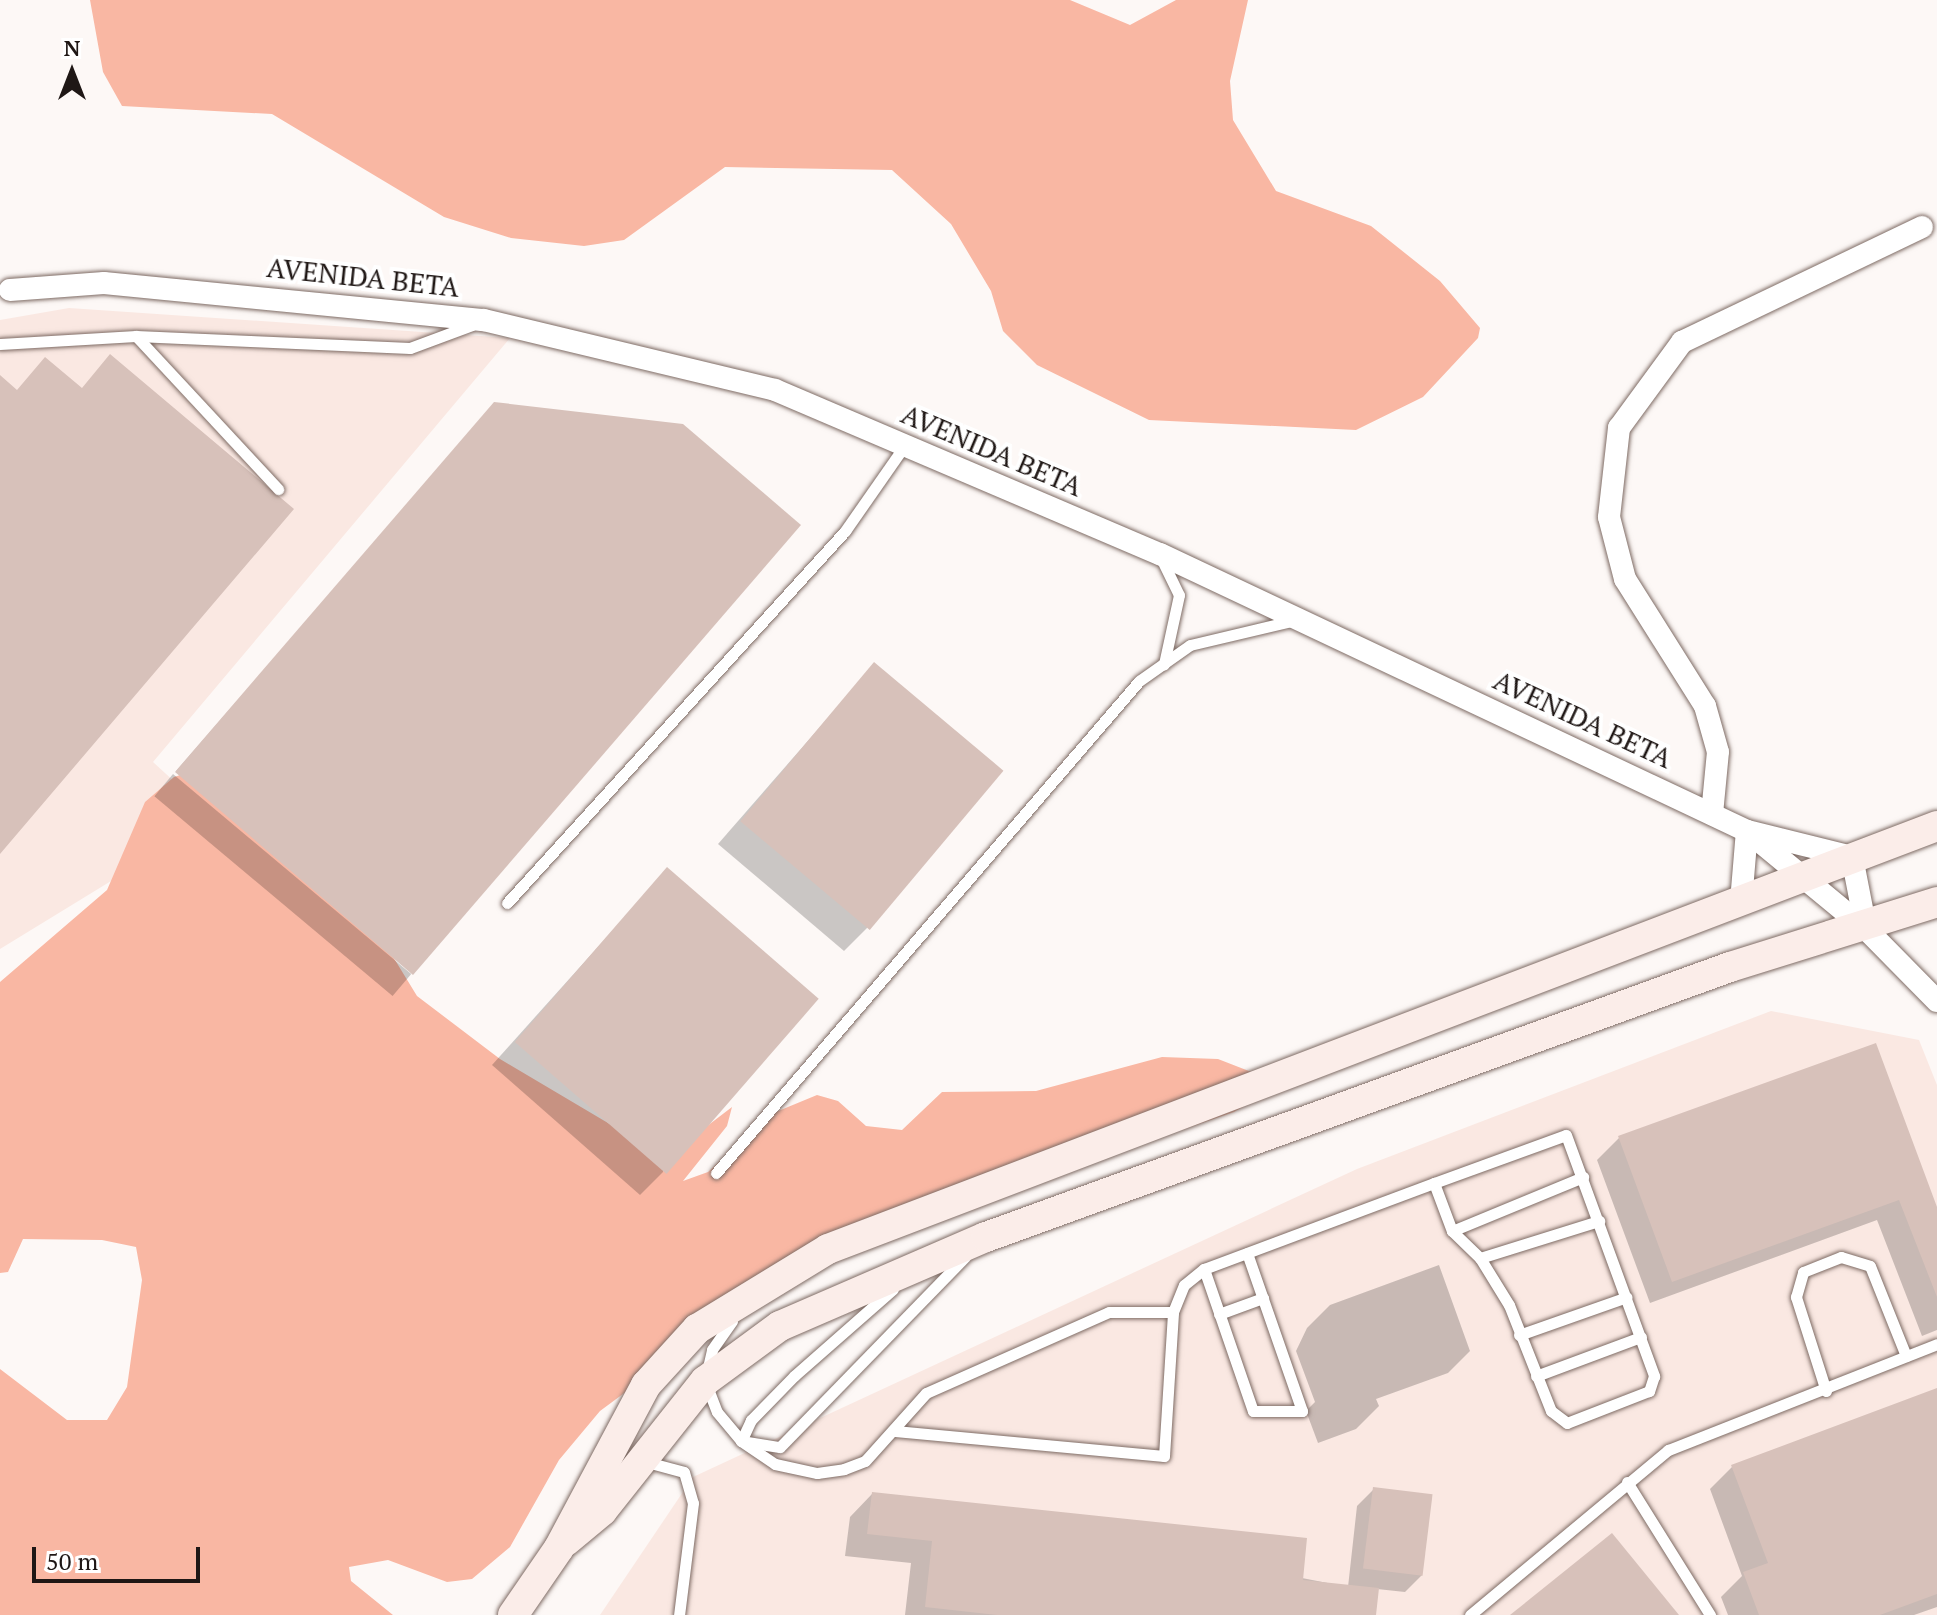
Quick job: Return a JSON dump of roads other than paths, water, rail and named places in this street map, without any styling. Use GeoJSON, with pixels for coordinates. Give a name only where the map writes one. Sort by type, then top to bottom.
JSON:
{"type":"FeatureCollection","features":[{"type":"Feature","properties":{"kind":"main road"},"geometry":{"type":"LineString","coordinates":[[513,1615],[559,1548],[646,1385],[697,1329],[782,1277],[887,1225],[1937,826]]}},
{"type":"Feature","properties":{"kind":"main road"},"geometry":{"type":"LineString","coordinates":[[559,1548],[602,1511],[639,1459],[705,1381],[780,1326],[986,1237],[1730,967],[1866,929],[1937,902]]}},
{"type":"Feature","properties":{"kind":"street"},"geometry":{"type":"LineString","coordinates":[[1712,814],[1718,752],[1705,706],[1625,579],[1609,517],[1619,428],[1682,342],[1922,227]]}},
{"type":"Feature","properties":{"kind":"street","name":"AVENIDA BETA"},"geometry":{"type":"LineString","coordinates":[[10,290],[104,283],[484,320],[775,390],[1160,554],[1747,831],[1866,929],[1937,1001]]}},
{"type":"Feature","properties":{"kind":"street"},"geometry":{"type":"LineString","coordinates":[[1741,902],[1747,831],[1852,857],[1866,929]]}},
{"type":"Feature","properties":{"kind":"lane"},"geometry":{"type":"LineString","coordinates":[[0,344],[136,336],[410,348],[484,320]]}},
{"type":"Feature","properties":{"kind":"lane"},"geometry":{"type":"LineString","coordinates":[[136,336],[278,489]]}},
{"type":"Feature","properties":{"kind":"lane"},"geometry":{"type":"LineString","coordinates":[[507,903],[845,531],[905,445]]}},
{"type":"Feature","properties":{"kind":"lane"},"geometry":{"type":"LineString","coordinates":[[1160,554],[1179,595],[1164,664]]}},
{"type":"Feature","properties":{"kind":"lane"},"geometry":{"type":"LineString","coordinates":[[716,1173],[1139,681],[1190,645],[1301,619]]}},
{"type":"Feature","properties":{"kind":"lane"},"geometry":{"type":"LineString","coordinates":[[895,1431],[1164,1456],[1173,1312],[1184,1285],[1204,1269],[1434,1183],[1566,1135],[1654,1376],[1634,1402],[1567,1423],[1551,1411],[1519,1335],[1480,1258],[1452,1231],[1434,1183]]}},
{"type":"Feature","properties":{"kind":"lane"},"geometry":{"type":"LineString","coordinates":[[1452,1231],[1583,1177]]}},
{"type":"Feature","properties":{"kind":"lane"},"geometry":{"type":"LineString","coordinates":[[1480,1258],[1599,1221]]}},
{"type":"Feature","properties":{"kind":"lane"},"geometry":{"type":"LineString","coordinates":[[741,1441],[780,1447],[986,1237]]}},
{"type":"Feature","properties":{"kind":"lane"},"geometry":{"type":"LineString","coordinates":[[1204,1269],[1253,1411],[1302,1411],[1247,1253]]}},
{"type":"Feature","properties":{"kind":"lane"},"geometry":{"type":"LineString","coordinates":[[1826,1391],[1796,1297],[1803,1272],[1841,1257],[1870,1266],[1906,1356]]}},
{"type":"Feature","properties":{"kind":"lane"},"geometry":{"type":"LineString","coordinates":[[741,1441],[751,1420],[794,1376],[923,1262]]}},
{"type":"Feature","properties":{"kind":"lane"},"geometry":{"type":"LineString","coordinates":[[782,1277],[727,1326],[705,1381],[717,1412],[741,1441],[775,1464],[817,1473],[865,1461],[926,1393],[1109,1312],[1173,1312]]}},
{"type":"Feature","properties":{"kind":"lane"},"geometry":{"type":"LineString","coordinates":[[1519,1335],[1627,1297]]}},
{"type":"Feature","properties":{"kind":"lane"},"geometry":{"type":"LineString","coordinates":[[1219,1314],[1263,1298]]}},
{"type":"Feature","properties":{"kind":"lane"},"geometry":{"type":"LineString","coordinates":[[1536,1376],[1641,1337]]}},
{"type":"Feature","properties":{"kind":"lane"},"geometry":{"type":"LineString","coordinates":[[1470,1615],[1668,1450],[1826,1391],[1937,1344]]}},
{"type":"Feature","properties":{"kind":"lane"},"geometry":{"type":"LineString","coordinates":[[639,1459],[684,1472],[693,1503],[679,1615]]}},
{"type":"Feature","properties":{"kind":"lane"},"geometry":{"type":"LineString","coordinates":[[1627,1482],[1710,1615]]}}]}
